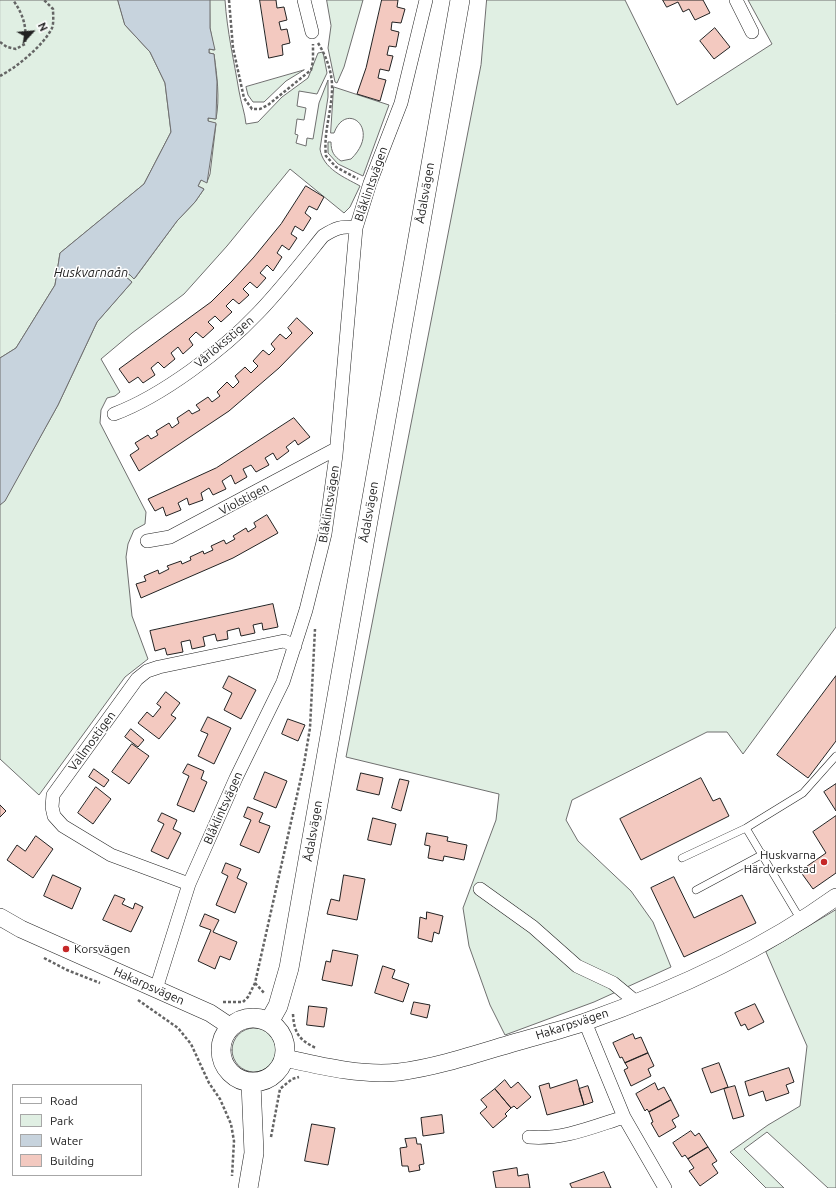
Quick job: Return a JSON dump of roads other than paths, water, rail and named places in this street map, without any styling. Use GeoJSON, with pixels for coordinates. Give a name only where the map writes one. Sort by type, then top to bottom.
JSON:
{"type":"FeatureCollection","features":[{"type":"Feature","properties":{"kind":"main road","name":"Ådalsvägen"},"geometry":{"type":"LineString","coordinates":[[274,1014],[289,968],[460,0]]}},
{"type":"Feature","properties":{"kind":"main road"},"geometry":{"type":"LineString","coordinates":[[274,1014],[278,1029],[283,1037],[286,1048],[282,1066],[273,1077],[265,1081],[251,1083],[234,1076],[223,1061],[222,1043],[231,1027],[239,1021],[274,1014]]}},
{"type":"Feature","properties":{"kind":"main road"},"geometry":{"type":"LineString","coordinates":[[248,1188],[254,1153],[251,1083]]}},
{"type":"Feature","properties":{"kind":"street"},"geometry":{"type":"LineString","coordinates":[[304,0],[312,32]]}},
{"type":"Feature","properties":{"kind":"street","name":"Blåklintsvägen"},"geometry":{"type":"LineString","coordinates":[[156,988],[189,884],[233,785],[283,682],[295,646],[325,534],[336,455],[356,228],[370,183],[401,103],[426,0]]}},
{"type":"Feature","properties":{"kind":"street"},"geometry":{"type":"LineString","coordinates":[[736,0],[752,32]]}},
{"type":"Feature","properties":{"kind":"street","name":"Vårlöksstigen"},"geometry":{"type":"LineString","coordinates":[[114,414],[136,406],[176,381],[234,336],[258,313],[323,236],[335,229],[346,226],[356,228]]}},
{"type":"Feature","properties":{"kind":"street","name":"Violstigen"},"geometry":{"type":"LineString","coordinates":[[147,541],[170,537],[332,451],[336,455]]}},
{"type":"Feature","properties":{"kind":"street","name":"Vallmostigen"},"geometry":{"type":"LineString","coordinates":[[189,884],[112,855],[63,826],[54,816],[52,807],[53,795],[137,679],[147,671],[284,641],[295,646]]}},
{"type":"Feature","properties":{"kind":"street"},"geometry":{"type":"LineString","coordinates":[[480,889],[533,927],[577,966],[613,983],[636,1002]]}},
{"type":"Feature","properties":{"kind":"street","name":"Hakarpsvägen"},"geometry":{"type":"LineString","coordinates":[[285,1058],[315,1056],[354,1070],[398,1072],[479,1053],[585,1022],[636,1002],[723,963],[803,919],[836,897]]}},
{"type":"Feature","properties":{"kind":"street","name":"Hakarpsvägen"},"geometry":{"type":"LineString","coordinates":[[0,917],[21,929],[210,1013],[231,1027]]}},
{"type":"Feature","properties":{"kind":"street"},"geometry":{"type":"LineString","coordinates":[[585,1022],[624,1117],[665,1188]]}},
{"type":"Feature","properties":{"kind":"street"},"geometry":{"type":"LineString","coordinates":[[529,1137],[547,1138],[571,1134],[624,1117]]}},
{"type":"Feature","properties":{"kind":"lane"},"geometry":{"type":"LineString","coordinates":[[682,858],[746,828],[803,793],[836,756]]}},
{"type":"Feature","properties":{"kind":"lane"},"geometry":{"type":"LineString","coordinates":[[746,828],[763,854],[796,912],[803,919]]}},
{"type":"Feature","properties":{"kind":"lane"},"geometry":{"type":"LineString","coordinates":[[696,890],[763,854]]}},
{"type":"Feature","properties":{"kind":"water","name":"Huskvarnaån"},"geometry":{"type":"Polygon","coordinates":[[[118,0],[210,0],[210,28],[215,50],[209,49],[209,53],[214,54],[217,82],[216,119],[208,118],[208,121],[216,123],[207,183],[201,180],[198,186],[204,189],[195,202],[177,221],[134,279],[129,274],[126,277],[132,282],[97,322],[58,405],[5,501],[0,505],[0,358],[16,348],[55,285],[60,253],[144,184],[171,132],[165,83],[150,52],[125,25],[118,0]]]}},
{"type":"Feature","properties":{"kind":"place","name":"Huskvarna Härdverkstad"},"geometry":{"type":"Point","coordinates":[824,862]}},
{"type":"Feature","properties":{"kind":"place","name":"Korsvägen"},"geometry":{"type":"Point","coordinates":[66,949]}}]}
